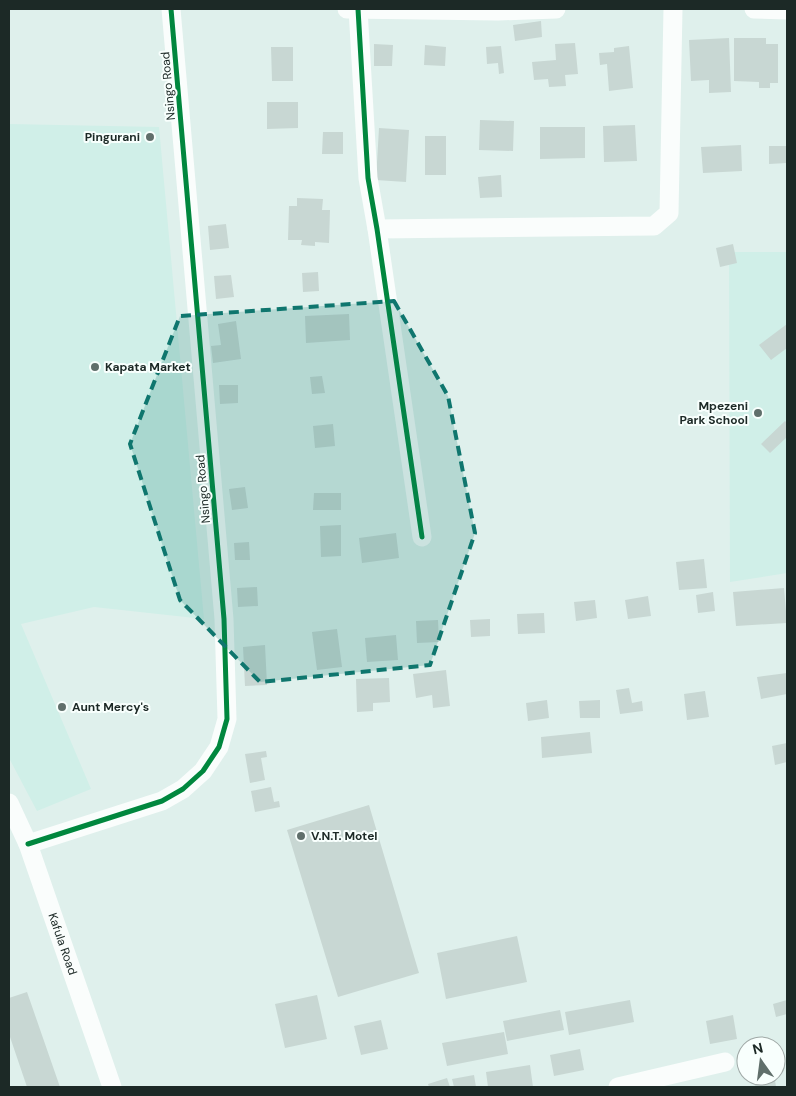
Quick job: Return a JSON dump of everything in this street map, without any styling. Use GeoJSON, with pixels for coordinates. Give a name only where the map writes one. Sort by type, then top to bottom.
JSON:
{"type":"FeatureCollection","features":[{"type":"Feature","properties":{"kind":"street","name":"Nsingo Road"},"geometry":{"type":"LineString","coordinates":[[28,844],[162,801],[183,789],[203,771],[219,747],[228,719],[224,619],[171,9]]}},
{"type":"Feature","properties":{"kind":"street"},"geometry":{"type":"LineString","coordinates":[[345,9],[498,11],[556,9]]}},
{"type":"Feature","properties":{"kind":"street"},"geometry":{"type":"LineString","coordinates":[[358,9],[368,178],[422,537]]}},
{"type":"Feature","properties":{"kind":"street"},"geometry":{"type":"LineString","coordinates":[[377,230],[654,226],[662,221],[669,213],[673,9]]}},
{"type":"Feature","properties":{"kind":"street"},"geometry":{"type":"LineString","coordinates":[[754,9],[787,10]]}},
{"type":"Feature","properties":{"kind":"street","name":"Kafula Road"},"geometry":{"type":"LineString","coordinates":[[9,803],[28,844],[112,1087]]}},
{"type":"Feature","properties":{"kind":"street"},"geometry":{"type":"LineString","coordinates":[[618,1087],[725,1062]]}},
{"type":"Feature","properties":{"kind":"highlighted area"},"geometry":{"type":"Polygon","coordinates":[[[394,301],[448,396],[475,533],[430,665],[260,682],[180,600],[130,444],[180,316],[394,301]]]}},
{"type":"Feature","properties":{"kind":"shaded area","name":"Kapata Market"},"geometry":{"type":"Polygon","coordinates":[[[9,124],[159,127],[204,619],[94,607],[21,624],[91,789],[37,811],[9,758],[9,124]]]}},
{"type":"Feature","properties":{"kind":"shaded area","name":"Mpezeni Park School"},"geometry":{"type":"Polygon","coordinates":[[[729,252],[787,252],[787,573],[730,582],[729,252]]]}},
{"type":"Feature","properties":{"kind":"building"},"geometry":{"type":"Polygon","coordinates":[[[541,21],[542,37],[515,41],[513,25],[541,21]]]}},
{"type":"Feature","properties":{"kind":"building"},"geometry":{"type":"Polygon","coordinates":[[[729,38],[731,92],[709,93],[709,80],[691,81],[689,40],[729,38]]]}},
{"type":"Feature","properties":{"kind":"building"},"geometry":{"type":"Polygon","coordinates":[[[734,38],[766,38],[766,44],[778,44],[778,83],[770,83],[770,88],[759,88],[759,82],[734,81],[734,38]]]}},
{"type":"Feature","properties":{"kind":"building"},"geometry":{"type":"Polygon","coordinates":[[[575,43],[578,74],[565,75],[566,86],[549,87],[548,79],[534,80],[532,62],[556,60],[555,44],[575,43]]]}},
{"type":"Feature","properties":{"kind":"building"},"geometry":{"type":"Polygon","coordinates":[[[374,44],[393,45],[392,66],[374,66],[374,44]]]}},
{"type":"Feature","properties":{"kind":"building"},"geometry":{"type":"Polygon","coordinates":[[[425,45],[446,47],[445,66],[424,65],[425,45]]]}},
{"type":"Feature","properties":{"kind":"building"},"geometry":{"type":"Polygon","coordinates":[[[501,46],[504,73],[499,74],[498,63],[487,64],[486,47],[501,46]]]}},
{"type":"Feature","properties":{"kind":"building"},"geometry":{"type":"Polygon","coordinates":[[[629,46],[633,88],[609,91],[607,64],[600,65],[599,53],[614,52],[614,48],[629,46]]]}},
{"type":"Feature","properties":{"kind":"building"},"geometry":{"type":"Polygon","coordinates":[[[271,47],[293,47],[293,81],[272,81],[271,47]]]}},
{"type":"Feature","properties":{"kind":"building"},"geometry":{"type":"Polygon","coordinates":[[[267,102],[298,102],[298,128],[267,129],[267,102]]]}},
{"type":"Feature","properties":{"kind":"building"},"geometry":{"type":"Polygon","coordinates":[[[480,120],[514,121],[513,151],[479,150],[480,120]]]}},
{"type":"Feature","properties":{"kind":"building"},"geometry":{"type":"Polygon","coordinates":[[[635,125],[637,161],[604,162],[603,126],[635,125]]]}},
{"type":"Feature","properties":{"kind":"building"},"geometry":{"type":"Polygon","coordinates":[[[540,127],[585,127],[585,158],[540,159],[540,127]]]}},
{"type":"Feature","properties":{"kind":"building"},"geometry":{"type":"Polygon","coordinates":[[[379,128],[409,130],[406,182],[376,180],[379,128]]]}},
{"type":"Feature","properties":{"kind":"building"},"geometry":{"type":"Polygon","coordinates":[[[323,132],[343,132],[343,154],[322,154],[323,132]]]}},
{"type":"Feature","properties":{"kind":"building"},"geometry":{"type":"Polygon","coordinates":[[[425,136],[446,136],[446,175],[425,175],[425,136]]]}},
{"type":"Feature","properties":{"kind":"building"},"geometry":{"type":"Polygon","coordinates":[[[741,145],[742,171],[703,173],[701,147],[741,145]]]}},
{"type":"Feature","properties":{"kind":"building"},"geometry":{"type":"Polygon","coordinates":[[[769,146],[787,146],[787,163],[769,164],[769,146]]]}},
{"type":"Feature","properties":{"kind":"building"},"geometry":{"type":"Polygon","coordinates":[[[501,175],[502,197],[480,198],[478,177],[501,175]]]}},
{"type":"Feature","properties":{"kind":"building"},"geometry":{"type":"Polygon","coordinates":[[[297,198],[323,199],[322,210],[330,210],[329,243],[315,242],[315,246],[301,245],[302,240],[288,240],[289,206],[297,206],[297,198]]]}},
{"type":"Feature","properties":{"kind":"building"},"geometry":{"type":"Polygon","coordinates":[[[226,224],[229,248],[210,250],[208,226],[226,224]]]}},
{"type":"Feature","properties":{"kind":"building"},"geometry":{"type":"Polygon","coordinates":[[[733,244],[737,263],[720,267],[716,248],[733,244]]]}},
{"type":"Feature","properties":{"kind":"building"},"geometry":{"type":"Polygon","coordinates":[[[318,272],[319,291],[303,292],[302,273],[318,272]]]}},
{"type":"Feature","properties":{"kind":"building"},"geometry":{"type":"Polygon","coordinates":[[[231,275],[234,297],[216,299],[214,276],[231,275]]]}},
{"type":"Feature","properties":{"kind":"building"},"geometry":{"type":"Polygon","coordinates":[[[349,314],[350,340],[306,343],[305,316],[349,314]]]}},
{"type":"Feature","properties":{"kind":"building"},"geometry":{"type":"Polygon","coordinates":[[[236,321],[241,359],[213,363],[211,346],[221,345],[218,324],[236,321]]]}},
{"type":"Feature","properties":{"kind":"building"},"geometry":{"type":"Polygon","coordinates":[[[787,324],[787,348],[771,360],[759,345],[787,324]]]}},
{"type":"Feature","properties":{"kind":"building"},"geometry":{"type":"Polygon","coordinates":[[[322,376],[325,393],[312,394],[310,377],[322,376]]]}},
{"type":"Feature","properties":{"kind":"building"},"geometry":{"type":"Polygon","coordinates":[[[219,385],[238,385],[238,403],[220,404],[219,385]]]}},
{"type":"Feature","properties":{"kind":"building"},"geometry":{"type":"Polygon","coordinates":[[[785,421],[787,423],[787,437],[770,453],[761,444],[785,421]]]}},
{"type":"Feature","properties":{"kind":"building"},"geometry":{"type":"Polygon","coordinates":[[[333,424],[335,446],[315,448],[313,426],[333,424]]]}},
{"type":"Feature","properties":{"kind":"building"},"geometry":{"type":"Polygon","coordinates":[[[245,487],[248,508],[232,510],[229,489],[245,487]]]}},
{"type":"Feature","properties":{"kind":"building"},"geometry":{"type":"Polygon","coordinates":[[[314,493],[341,493],[341,510],[313,510],[314,493]]]}},
{"type":"Feature","properties":{"kind":"building"},"geometry":{"type":"Polygon","coordinates":[[[341,525],[341,556],[321,557],[320,526],[341,525]]]}},
{"type":"Feature","properties":{"kind":"building"},"geometry":{"type":"Polygon","coordinates":[[[396,533],[399,558],[362,563],[359,538],[396,533]]]}},
{"type":"Feature","properties":{"kind":"building"},"geometry":{"type":"Polygon","coordinates":[[[249,542],[250,560],[235,560],[234,543],[249,542]]]}},
{"type":"Feature","properties":{"kind":"building"},"geometry":{"type":"Polygon","coordinates":[[[704,559],[707,588],[679,590],[676,562],[704,559]]]}},
{"type":"Feature","properties":{"kind":"building"},"geometry":{"type":"Polygon","coordinates":[[[257,587],[258,606],[238,607],[237,588],[257,587]]]}},
{"type":"Feature","properties":{"kind":"building"},"geometry":{"type":"Polygon","coordinates":[[[784,588],[787,623],[736,626],[733,592],[784,588]]]}},
{"type":"Feature","properties":{"kind":"building"},"geometry":{"type":"Polygon","coordinates":[[[713,592],[715,611],[698,613],[696,595],[713,592]]]}},
{"type":"Feature","properties":{"kind":"building"},"geometry":{"type":"Polygon","coordinates":[[[648,596],[651,616],[628,619],[625,600],[648,596]]]}},
{"type":"Feature","properties":{"kind":"building"},"geometry":{"type":"Polygon","coordinates":[[[595,600],[597,618],[576,621],[574,602],[595,600]]]}},
{"type":"Feature","properties":{"kind":"building"},"geometry":{"type":"Polygon","coordinates":[[[544,613],[545,633],[518,634],[517,614],[544,613]]]}},
{"type":"Feature","properties":{"kind":"building"},"geometry":{"type":"Polygon","coordinates":[[[490,619],[490,636],[471,637],[470,620],[490,619]]]}},
{"type":"Feature","properties":{"kind":"building"},"geometry":{"type":"Polygon","coordinates":[[[438,620],[439,642],[417,643],[416,621],[438,620]]]}},
{"type":"Feature","properties":{"kind":"building"},"geometry":{"type":"Polygon","coordinates":[[[337,629],[342,667],[317,670],[312,632],[337,629]]]}},
{"type":"Feature","properties":{"kind":"building"},"geometry":{"type":"Polygon","coordinates":[[[396,635],[398,660],[367,662],[365,638],[396,635]]]}},
{"type":"Feature","properties":{"kind":"building"},"geometry":{"type":"Polygon","coordinates":[[[265,645],[267,685],[245,686],[243,647],[265,645]]]}},
{"type":"Feature","properties":{"kind":"building"},"geometry":{"type":"Polygon","coordinates":[[[446,670],[450,706],[433,708],[432,695],[416,698],[413,674],[446,670]]]}},
{"type":"Feature","properties":{"kind":"building"},"geometry":{"type":"Polygon","coordinates":[[[787,673],[787,694],[761,699],[757,677],[787,673]]]}},
{"type":"Feature","properties":{"kind":"building"},"geometry":{"type":"Polygon","coordinates":[[[389,678],[390,702],[373,703],[373,711],[357,712],[356,679],[389,678]]]}},
{"type":"Feature","properties":{"kind":"building"},"geometry":{"type":"Polygon","coordinates":[[[629,688],[632,703],[642,701],[643,711],[620,714],[616,690],[629,688]]]}},
{"type":"Feature","properties":{"kind":"building"},"geometry":{"type":"Polygon","coordinates":[[[705,691],[709,717],[687,720],[684,694],[705,691]]]}},
{"type":"Feature","properties":{"kind":"building"},"geometry":{"type":"Polygon","coordinates":[[[547,700],[549,718],[528,721],[526,703],[547,700]]]}},
{"type":"Feature","properties":{"kind":"building"},"geometry":{"type":"Polygon","coordinates":[[[600,700],[600,718],[580,718],[579,701],[600,700]]]}},
{"type":"Feature","properties":{"kind":"building"},"geometry":{"type":"Polygon","coordinates":[[[590,732],[592,753],[542,758],[541,737],[590,732]]]}},
{"type":"Feature","properties":{"kind":"building"},"geometry":{"type":"Polygon","coordinates":[[[787,743],[787,762],[775,765],[772,746],[787,743]]]}},
{"type":"Feature","properties":{"kind":"building"},"geometry":{"type":"Polygon","coordinates":[[[266,751],[267,757],[261,758],[265,780],[250,783],[245,754],[266,751]]]}},
{"type":"Feature","properties":{"kind":"building"},"geometry":{"type":"Polygon","coordinates":[[[271,787],[274,802],[279,801],[280,807],[255,812],[251,791],[271,787]]]}},
{"type":"Feature","properties":{"kind":"building"},"geometry":{"type":"Polygon","coordinates":[[[369,805],[419,973],[338,997],[287,830],[369,805]]]}},
{"type":"Feature","properties":{"kind":"building"},"geometry":{"type":"Polygon","coordinates":[[[517,936],[527,982],[446,999],[437,953],[517,936]]]}},
{"type":"Feature","properties":{"kind":"building"},"geometry":{"type":"Polygon","coordinates":[[[27,992],[60,1087],[27,1087],[9,1034],[9,998],[27,992]]]}},
{"type":"Feature","properties":{"kind":"building"},"geometry":{"type":"Polygon","coordinates":[[[317,995],[327,1039],[285,1048],[275,1004],[317,995]]]}},
{"type":"Feature","properties":{"kind":"building"},"geometry":{"type":"Polygon","coordinates":[[[630,1000],[634,1022],[569,1035],[565,1012],[630,1000]]]}},
{"type":"Feature","properties":{"kind":"building"},"geometry":{"type":"Polygon","coordinates":[[[787,1000],[787,1014],[776,1017],[773,1004],[787,1000]]]}},
{"type":"Feature","properties":{"kind":"building"},"geometry":{"type":"Polygon","coordinates":[[[560,1010],[564,1030],[507,1041],[503,1021],[560,1010]]]}},
{"type":"Feature","properties":{"kind":"building"},"geometry":{"type":"Polygon","coordinates":[[[733,1015],[736,1039],[710,1044],[706,1021],[733,1015]]]}},
{"type":"Feature","properties":{"kind":"building"},"geometry":{"type":"Polygon","coordinates":[[[381,1020],[388,1049],[361,1055],[354,1026],[381,1020]]]}},
{"type":"Feature","properties":{"kind":"building"},"geometry":{"type":"Polygon","coordinates":[[[504,1032],[508,1054],[447,1066],[442,1043],[504,1032]]]}},
{"type":"Feature","properties":{"kind":"building"},"geometry":{"type":"Polygon","coordinates":[[[580,1049],[584,1070],[554,1076],[550,1055],[580,1049]]]}},
{"type":"Feature","properties":{"kind":"building"},"geometry":{"type":"Polygon","coordinates":[[[530,1065],[533,1087],[488,1087],[486,1072],[530,1065]]]}},
{"type":"Feature","properties":{"kind":"building"},"geometry":{"type":"Polygon","coordinates":[[[474,1075],[476,1087],[454,1087],[452,1079],[474,1075]]]}},
{"type":"Feature","properties":{"kind":"building"},"geometry":{"type":"Polygon","coordinates":[[[447,1078],[450,1087],[429,1087],[428,1084],[447,1078]]]}},
{"type":"Feature","properties":{"kind":"building"},"geometry":{"type":"Polygon","coordinates":[[[776,1086],[776,1087],[753,1087],[776,1086]]]}},
{"type":"Feature","properties":{"kind":"cycle path"},"geometry":{"type":"LineString","coordinates":[[28,844],[162,801],[183,789],[203,771],[219,747],[227,719],[224,619],[171,9]]}},
{"type":"Feature","properties":{"kind":"cycle path"},"geometry":{"type":"LineString","coordinates":[[358,9],[368,178],[422,537]]}},
{"type":"Feature","properties":{"kind":"place","name":"Pingurani"},"geometry":{"type":"Point","coordinates":[150,137]}},
{"type":"Feature","properties":{"kind":"place","name":"Kapata Market"},"geometry":{"type":"Point","coordinates":[95,367]}},
{"type":"Feature","properties":{"kind":"place","name":"Mpezeni Park School"},"geometry":{"type":"Point","coordinates":[758,413]}},
{"type":"Feature","properties":{"kind":"place","name":"Aunt Mercy's"},"geometry":{"type":"Point","coordinates":[62,707]}},
{"type":"Feature","properties":{"kind":"place","name":"V.N.T. Motel"},"geometry":{"type":"Point","coordinates":[301,836]}}]}
